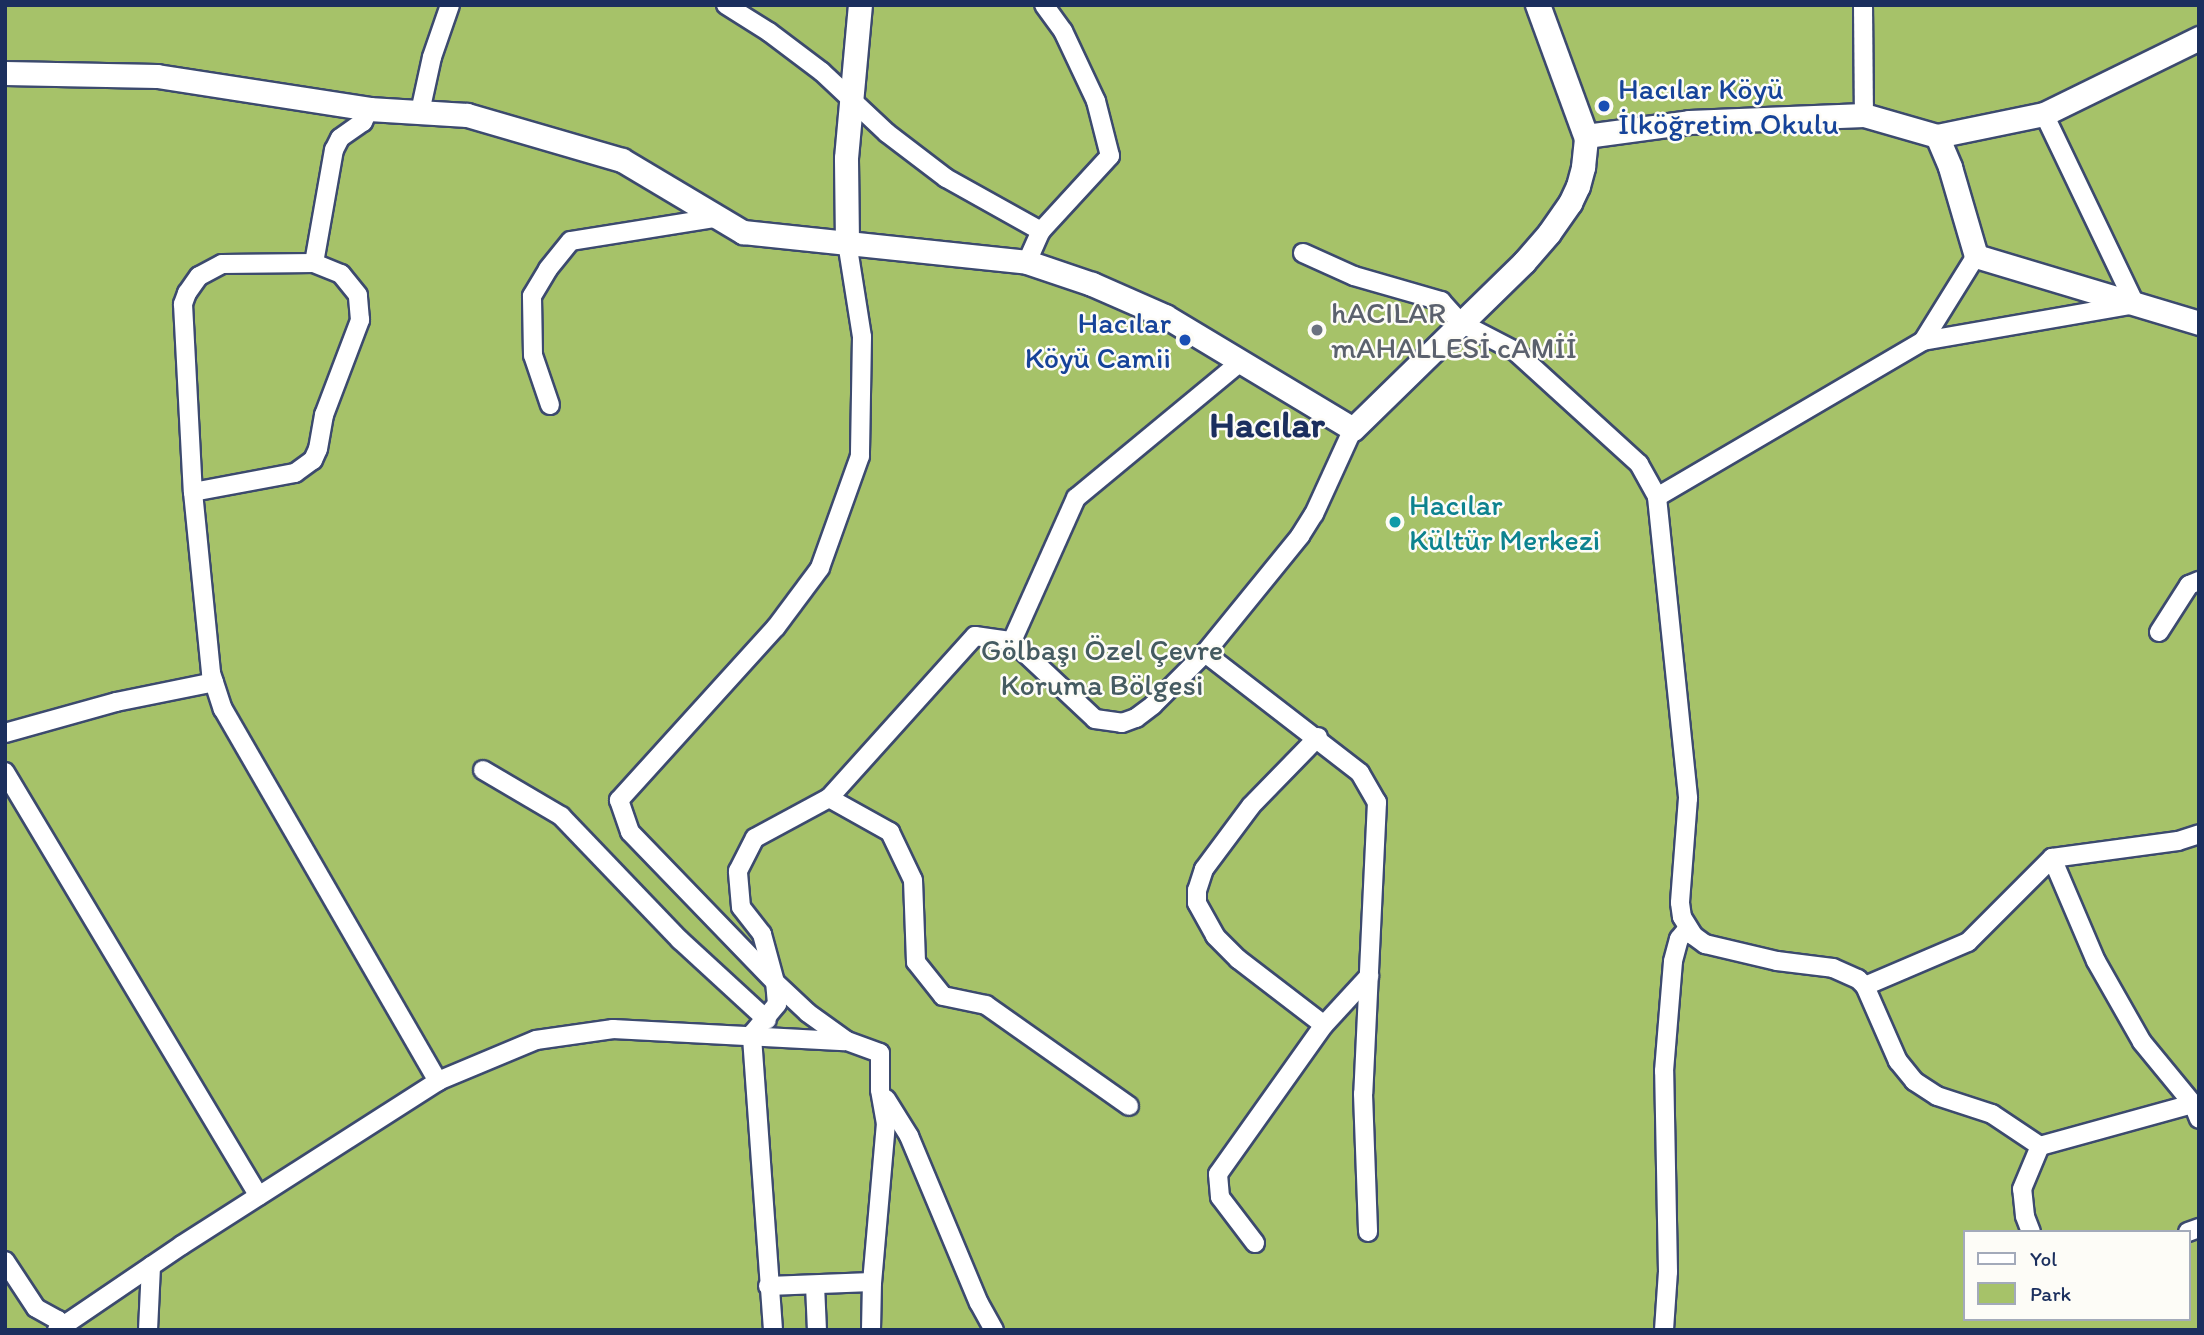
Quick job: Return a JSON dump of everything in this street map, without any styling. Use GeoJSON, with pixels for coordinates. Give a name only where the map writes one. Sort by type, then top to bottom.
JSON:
{"type":"FeatureCollection","features":[{"type":"Feature","properties":{"kind":"main road"},"geometry":{"type":"LineString","coordinates":[[1538,5],[1586,136]]}},
{"type":"Feature","properties":{"kind":"street"},"geometry":{"type":"LineString","coordinates":[[421,113],[432,57],[450,5]]}},
{"type":"Feature","properties":{"kind":"street"},"geometry":{"type":"LineString","coordinates":[[726,5],[769,32],[850,96],[887,133],[946,178],[1041,231]]}},
{"type":"Feature","properties":{"kind":"street"},"geometry":{"type":"LineString","coordinates":[[860,5],[846,158],[847,242],[862,337],[860,456],[820,568],[776,627],[619,800],[630,832],[775,982],[808,1013],[847,1041],[880,1053],[880,1090],[886,1123],[872,1282],[871,1330]]}},
{"type":"Feature","properties":{"kind":"street"},"geometry":{"type":"LineString","coordinates":[[1027,262],[1041,231],[1110,156],[1096,101],[1063,31],[1044,5]]}},
{"type":"Feature","properties":{"kind":"street"},"geometry":{"type":"LineString","coordinates":[[1864,5],[1864,116]]}},
{"type":"Feature","properties":{"kind":"street"},"geometry":{"type":"LineString","coordinates":[[752,1034],[767,1020],[777,1004],[775,982],[762,934],[741,907],[738,871],[755,838],[829,798],[975,636],[1012,642],[1095,719],[1122,723],[1136,718],[1153,705],[1205,653],[1300,536],[1314,514],[1353,429],[1524,261],[1561,217],[1570,203],[1583,167],[1586,136],[1689,122],[1864,116],[1937,136],[2044,114],[2199,38]]}},
{"type":"Feature","properties":{"kind":"street"},"geometry":{"type":"LineString","coordinates":[[5,73],[157,75],[369,109],[467,115],[622,160],[714,218],[743,232],[1027,262],[1092,284],[1165,316],[1353,429]]}},
{"type":"Feature","properties":{"kind":"street"},"geometry":{"type":"LineString","coordinates":[[314,263],[334,150],[340,138],[363,122],[369,109]]}},
{"type":"Feature","properties":{"kind":"street"},"geometry":{"type":"LineString","coordinates":[[2044,114],[2135,304]]}},
{"type":"Feature","properties":{"kind":"street"},"geometry":{"type":"LineString","coordinates":[[1923,341],[1976,256],[1950,167],[1937,136]]}},
{"type":"Feature","properties":{"kind":"street"},"geometry":{"type":"LineString","coordinates":[[550,405],[533,355],[532,296],[548,269],[571,241],[714,218]]}},
{"type":"Feature","properties":{"kind":"street"},"geometry":{"type":"LineString","coordinates":[[1303,253],[1354,276],[1441,300],[1461,323],[1515,351],[1639,464],[1657,497],[1688,798],[1680,903],[1688,928],[1705,944],[1777,961],[1848,972],[1865,986],[1898,1061],[1914,1081],[1937,1096],[1992,1114],[2040,1146],[2196,1112],[2142,1042],[2096,961],[2052,858]]}},
{"type":"Feature","properties":{"kind":"street"},"geometry":{"type":"LineString","coordinates":[[1976,256],[2199,323]]}},
{"type":"Feature","properties":{"kind":"street"},"geometry":{"type":"LineString","coordinates":[[193,492],[295,473],[313,460],[318,449],[324,415],[361,312],[358,295],[348,280],[314,263],[222,264],[199,276],[183,303],[193,492],[214,682],[223,709],[277,806],[438,1081]]}},
{"type":"Feature","properties":{"kind":"street"},"geometry":{"type":"LineString","coordinates":[[1657,497],[1923,341],[2135,304]]}},
{"type":"Feature","properties":{"kind":"street"},"geometry":{"type":"LineString","coordinates":[[1012,642],[1076,498],[1240,363]]}},
{"type":"Feature","properties":{"kind":"street"},"geometry":{"type":"LineString","coordinates":[[2159,632],[2189,586],[2199,580]]}},
{"type":"Feature","properties":{"kind":"street"},"geometry":{"type":"LineString","coordinates":[[1205,653],[1318,737],[1360,773],[1377,802],[1363,1094],[1368,1232]]}},
{"type":"Feature","properties":{"kind":"street"},"geometry":{"type":"LineString","coordinates":[[5,733],[116,702],[214,682]]}},
{"type":"Feature","properties":{"kind":"street"},"geometry":{"type":"LineString","coordinates":[[1318,737],[1251,806],[1212,858],[1197,890],[1197,903],[1203,920],[1230,951],[1324,1025]]}},
{"type":"Feature","properties":{"kind":"street"},"geometry":{"type":"LineString","coordinates":[[483,770],[561,816],[680,940],[767,1020]]}},
{"type":"Feature","properties":{"kind":"street"},"geometry":{"type":"LineString","coordinates":[[5,772],[260,1196]]}},
{"type":"Feature","properties":{"kind":"street"},"geometry":{"type":"LineString","coordinates":[[829,798],[890,832],[913,880],[916,962],[943,996],[986,1005],[1129,1106]]}},
{"type":"Feature","properties":{"kind":"street"},"geometry":{"type":"LineString","coordinates":[[1865,986],[1968,942],[2052,858],[2178,841],[2199,834]]}},
{"type":"Feature","properties":{"kind":"street"},"geometry":{"type":"LineString","coordinates":[[1664,1330],[1668,1272],[1664,1071],[1673,961],[1679,939],[1688,928]]}},
{"type":"Feature","properties":{"kind":"street"},"geometry":{"type":"LineString","coordinates":[[1255,1242],[1220,1197],[1218,1174],[1324,1025],[1368,976]]}},
{"type":"Feature","properties":{"kind":"street"},"geometry":{"type":"LineString","coordinates":[[5,1261],[36,1308],[58,1320],[60,1328],[151,1266],[438,1081],[536,1040],[613,1029],[752,1034],[847,1041]]}},
{"type":"Feature","properties":{"kind":"street"},"geometry":{"type":"LineString","coordinates":[[752,1034],[773,1330]]}},
{"type":"Feature","properties":{"kind":"street"},"geometry":{"type":"LineString","coordinates":[[880,1090],[909,1136],[979,1303],[994,1330]]}},
{"type":"Feature","properties":{"kind":"street"},"geometry":{"type":"LineString","coordinates":[[2030,1230],[2025,1216],[2022,1189],[2040,1146]]}},
{"type":"Feature","properties":{"kind":"street"},"geometry":{"type":"LineString","coordinates":[[148,1330],[151,1266]]}},
{"type":"Feature","properties":{"kind":"street"},"geometry":{"type":"LineString","coordinates":[[768,1286],[872,1282]]}},
{"type":"Feature","properties":{"kind":"street"},"geometry":{"type":"LineString","coordinates":[[815,1285],[817,1330]]}},
{"type":"Feature","properties":{"kind":"green space","name":"Gölbaşı Özel Çevre Koruma Bölgesi"},"geometry":{"type":"Polygon","coordinates":[[[5,5],[2199,5],[2199,1330],[5,1330],[5,5]]]}},
{"type":"Feature","properties":{"kind":"place","name":"Hacılar Köyü İlköğretim Okulu"},"geometry":{"type":"Point","coordinates":[1604,106]}},
{"type":"Feature","properties":{"kind":"place","name":"hACILAR mAHALLESİ cAMİİ"},"geometry":{"type":"Point","coordinates":[1317,330]}},
{"type":"Feature","properties":{"kind":"place","name":"Hacılar Köyü Camii"},"geometry":{"type":"Point","coordinates":[1185,340]}},
{"type":"Feature","properties":{"kind":"place","name":"Hacılar Kültür Merkezi"},"geometry":{"type":"Point","coordinates":[1395,522]}},
{"type":"Feature","properties":{"kind":"district","name":"Hacılar"},"geometry":{"type":"Point","coordinates":[1267,424]}}]}
